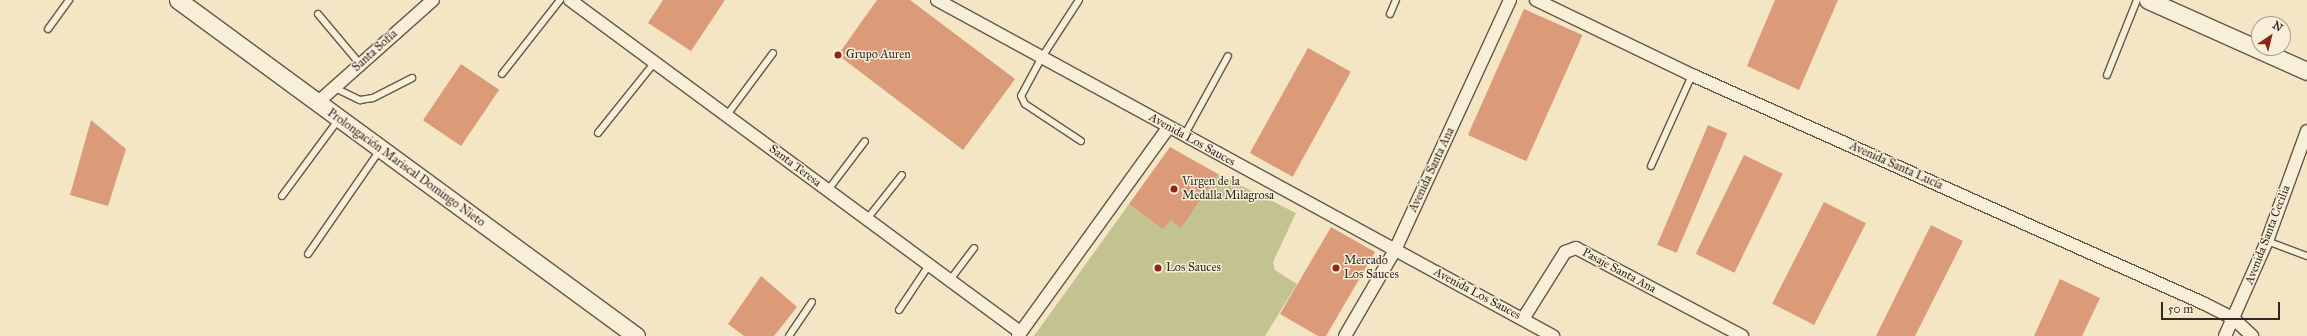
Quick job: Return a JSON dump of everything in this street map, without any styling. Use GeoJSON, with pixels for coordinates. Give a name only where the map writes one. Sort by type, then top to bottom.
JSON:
{"type":"FeatureCollection","features":[{"type":"Feature","properties":{"kind":"street","name":"Prolongación Mariscal Domingo Nieto"},"geometry":{"type":"LineString","coordinates":[[178,0],[194,6],[317,103],[636,336]]}},
{"type":"Feature","properties":{"kind":"street","name":"Santa Sofía"},"geometry":{"type":"LineString","coordinates":[[317,103],[433,0]]}},
{"type":"Feature","properties":{"kind":"street","name":"Santa Teresa"},"geometry":{"type":"LineString","coordinates":[[570,0],[868,219],[1019,334]]}},
{"type":"Feature","properties":{"kind":"street","name":"Avenida Los Sauces"},"geometry":{"type":"LineString","coordinates":[[937,0],[1168,128],[1553,336]]}},
{"type":"Feature","properties":{"kind":"street","name":"Avenida Santa Ana"},"geometry":{"type":"LineString","coordinates":[[1345,336],[1395,250],[1510,0]]}},
{"type":"Feature","properties":{"kind":"street","name":"Avenida Santa Lucía"},"geometry":{"type":"LineString","coordinates":[[1536,0],[1692,75],[2203,303],[2234,320],[2252,336]]}},
{"type":"Feature","properties":{"kind":"street"},"geometry":{"type":"LineString","coordinates":[[2148,0],[2307,71]]}},
{"type":"Feature","properties":{"kind":"street"},"geometry":{"type":"LineString","coordinates":[[1019,334],[1168,128]]}},
{"type":"Feature","properties":{"kind":"street","name":"Avenida Santa Cecilia"},"geometry":{"type":"LineString","coordinates":[[2225,336],[2234,320],[2267,241],[2307,131]]}},
{"type":"Feature","properties":{"kind":"street","name":"Pasaje Santa Ana"},"geometry":{"type":"LineString","coordinates":[[1523,319],[1565,252],[1576,248],[1742,336]]}},
{"type":"Feature","properties":{"kind":"lane"},"geometry":{"type":"LineString","coordinates":[[48,29],[69,0]]}},
{"type":"Feature","properties":{"kind":"lane"},"geometry":{"type":"LineString","coordinates":[[502,74],[560,0]]}},
{"type":"Feature","properties":{"kind":"lane"},"geometry":{"type":"LineString","coordinates":[[1079,0],[1042,57],[1021,96],[1025,104],[1081,141]]}},
{"type":"Feature","properties":{"kind":"lane"},"geometry":{"type":"LineString","coordinates":[[1390,14],[1396,0]]}},
{"type":"Feature","properties":{"kind":"lane"},"geometry":{"type":"LineString","coordinates":[[2107,75],[2137,0]]}},
{"type":"Feature","properties":{"kind":"lane"},"geometry":{"type":"LineString","coordinates":[[318,14],[360,64]]}},
{"type":"Feature","properties":{"kind":"lane"},"geometry":{"type":"LineString","coordinates":[[727,115],[774,53]]}},
{"type":"Feature","properties":{"kind":"lane"},"geometry":{"type":"LineString","coordinates":[[1184,136],[1228,56]]}},
{"type":"Feature","properties":{"kind":"lane"},"geometry":{"type":"LineString","coordinates":[[598,133],[654,63]]}},
{"type":"Feature","properties":{"kind":"lane"},"geometry":{"type":"LineString","coordinates":[[1651,166],[1692,75]]}},
{"type":"Feature","properties":{"kind":"lane"},"geometry":{"type":"LineString","coordinates":[[334,88],[360,100],[373,98],[412,78]]}},
{"type":"Feature","properties":{"kind":"lane"},"geometry":{"type":"LineString","coordinates":[[282,196],[339,119]]}},
{"type":"Feature","properties":{"kind":"lane"},"geometry":{"type":"LineString","coordinates":[[828,190],[865,141]]}},
{"type":"Feature","properties":{"kind":"lane"},"geometry":{"type":"LineString","coordinates":[[308,254],[380,150]]}},
{"type":"Feature","properties":{"kind":"lane"},"geometry":{"type":"LineString","coordinates":[[868,219],[902,175]]}},
{"type":"Feature","properties":{"kind":"lane"},"geometry":{"type":"LineString","coordinates":[[2267,241],[2307,256]]}},
{"type":"Feature","properties":{"kind":"lane"},"geometry":{"type":"LineString","coordinates":[[950,280],[974,248]]}},
{"type":"Feature","properties":{"kind":"lane"},"geometry":{"type":"LineString","coordinates":[[899,310],[929,265]]}},
{"type":"Feature","properties":{"kind":"lane"},"geometry":{"type":"LineString","coordinates":[[790,336],[812,302]]}},
{"type":"Feature","properties":{"kind":"green space","name":"Los Sauces"},"geometry":{"type":"Polygon","coordinates":[[[1218,174],[1296,213],[1273,262],[1275,270],[1297,284],[1265,336],[1034,336],[1129,204],[1163,228],[1171,220],[1181,227],[1218,174]]]}},
{"type":"Feature","properties":{"kind":"building"},"geometry":{"type":"Polygon","coordinates":[[[663,0],[725,0],[691,51],[648,23],[663,0]]]}},
{"type":"Feature","properties":{"kind":"building"},"geometry":{"type":"Polygon","coordinates":[[[877,0],[910,0],[1015,79],[963,150],[838,55],[877,0]]]}},
{"type":"Feature","properties":{"kind":"building"},"geometry":{"type":"Polygon","coordinates":[[[1775,0],[1838,0],[1799,90],[1747,66],[1775,0]]]}},
{"type":"Feature","properties":{"kind":"building"},"geometry":{"type":"Polygon","coordinates":[[[1524,9],[1582,35],[1526,161],[1468,135],[1524,9]]]}},
{"type":"Feature","properties":{"kind":"building"},"geometry":{"type":"Polygon","coordinates":[[[1308,48],[1351,72],[1293,177],[1250,153],[1308,48]]]}},
{"type":"Feature","properties":{"kind":"building"},"geometry":{"type":"Polygon","coordinates":[[[461,64],[499,90],[461,146],[423,120],[461,64]]]}},
{"type":"Feature","properties":{"kind":"building"},"geometry":{"type":"Polygon","coordinates":[[[91,120],[126,149],[108,206],[70,195],[91,120]]]}},
{"type":"Feature","properties":{"kind":"building"},"geometry":{"type":"Polygon","coordinates":[[[1708,125],[1727,133],[1677,253],[1657,245],[1708,125]]]}},
{"type":"Feature","properties":{"kind":"building","name":"Virgen de la Medalla Milagrosa"},"geometry":{"type":"Polygon","coordinates":[[[1170,147],[1218,174],[1181,228],[1171,220],[1163,229],[1129,204],[1170,147]]]}},
{"type":"Feature","properties":{"kind":"building"},"geometry":{"type":"Polygon","coordinates":[[[1744,155],[1783,174],[1734,273],[1696,254],[1744,155]]]}},
{"type":"Feature","properties":{"kind":"building"},"geometry":{"type":"Polygon","coordinates":[[[1824,202],[1866,223],[1814,325],[1772,304],[1824,202]]]}},
{"type":"Feature","properties":{"kind":"building"},"geometry":{"type":"Polygon","coordinates":[[[1931,225],[1963,241],[1915,336],[1876,336],[1931,225]]]}},
{"type":"Feature","properties":{"kind":"building","name":"Mercado Los Sauces"},"geometry":{"type":"Polygon","coordinates":[[[1331,227],[1375,252],[1326,336],[1318,336],[1280,314],[1331,227]]]}},
{"type":"Feature","properties":{"kind":"building"},"geometry":{"type":"Polygon","coordinates":[[[761,276],[797,307],[774,336],[744,336],[728,324],[761,276]]]}},
{"type":"Feature","properties":{"kind":"building"},"geometry":{"type":"Polygon","coordinates":[[[2060,279],[2100,298],[2082,336],[2034,336],[2060,279]]]}},
{"type":"Feature","properties":{"kind":"place","name":"Grupo Auren"},"geometry":{"type":"Point","coordinates":[838,55]}},
{"type":"Feature","properties":{"kind":"place","name":"Virgen de la Medalla Milagrosa"},"geometry":{"type":"Point","coordinates":[1174,189]}},
{"type":"Feature","properties":{"kind":"place","name":"Los Sauces"},"geometry":{"type":"Point","coordinates":[1158,268]}},
{"type":"Feature","properties":{"kind":"place","name":"Mercado Los Sauces"},"geometry":{"type":"Point","coordinates":[1336,268]}}]}
